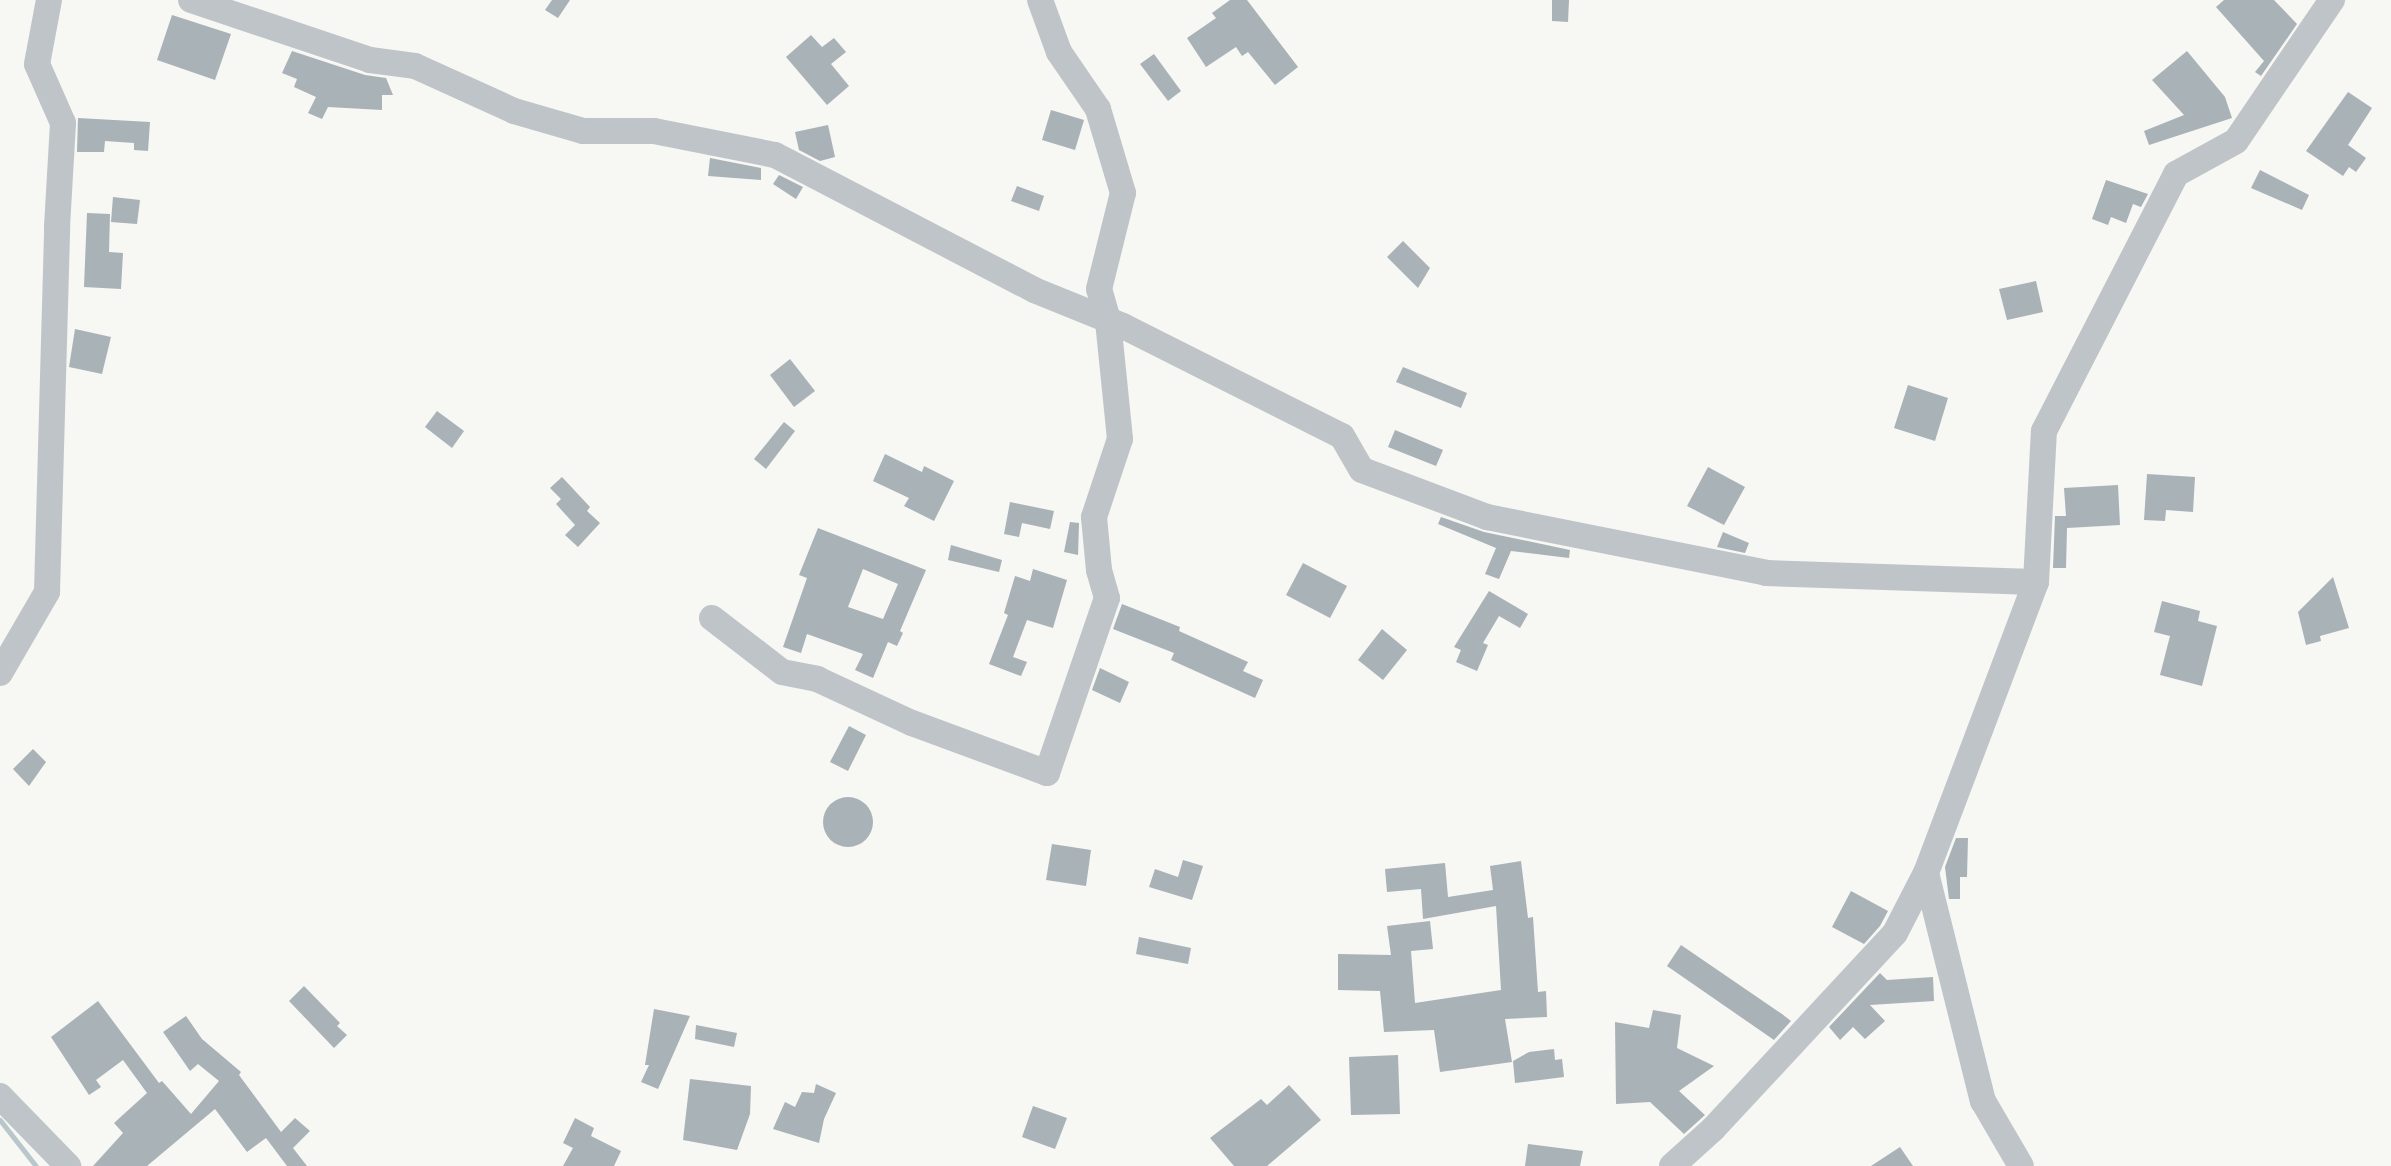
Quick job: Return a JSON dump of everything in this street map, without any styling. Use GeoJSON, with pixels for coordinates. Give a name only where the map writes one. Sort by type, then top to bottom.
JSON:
{"type":"FeatureCollection","features":[{"type":"Feature","properties":{"kind":"street"},"geometry":{"type":"LineString","coordinates":[[0,673],[47,592],[63,123],[37,64],[49,0]]}},
{"type":"Feature","properties":{"kind":"street"},"geometry":{"type":"LineString","coordinates":[[191,0],[369,60],[415,66],[514,111],[583,131],[654,131],[775,155],[1034,290],[1108,320],[1342,436],[1362,470],[1487,517],[1766,573],[2036,582]]}},
{"type":"Feature","properties":{"kind":"street"},"geometry":{"type":"LineString","coordinates":[[712,618],[782,672],[817,679],[912,723],[1047,773],[1107,598],[1099,570],[1094,517],[1120,439],[1108,320],[1099,289],[1123,193],[1098,110],[1059,52],[1040,0]]}},
{"type":"Feature","properties":{"kind":"street"},"geometry":{"type":"LineString","coordinates":[[1671,1166],[1713,1129],[1895,933],[1926,873],[2036,582],[2043,432],[2176,174],[2236,141],[2332,0]]}},
{"type":"Feature","properties":{"kind":"street"},"geometry":{"type":"LineString","coordinates":[[1926,873],[1983,1101],[2021,1166]]}},
{"type":"Feature","properties":{"kind":"street"},"geometry":{"type":"LineString","coordinates":[[0,1096],[68,1166]]}},
{"type":"Feature","properties":{"kind":"building"},"geometry":{"type":"Polygon","coordinates":[[[552,0],[570,0],[558,18],[545,10],[552,0]]]}},
{"type":"Feature","properties":{"kind":"building"},"geometry":{"type":"Polygon","coordinates":[[[1230,0],[1247,0],[1298,67],[1275,85],[1248,52],[1242,56],[1236,47],[1206,67],[1187,38],[1216,18],[1212,13],[1230,0]]]}},
{"type":"Feature","properties":{"kind":"building"},"geometry":{"type":"Polygon","coordinates":[[[1552,0],[1569,0],[1568,22],[1552,21],[1552,0]]]}},
{"type":"Feature","properties":{"kind":"building"},"geometry":{"type":"Polygon","coordinates":[[[2224,0],[2274,0],[2297,24],[2261,76],[2255,72],[2264,61],[2216,7],[2224,0]]]}},
{"type":"Feature","properties":{"kind":"building"},"geometry":{"type":"Polygon","coordinates":[[[172,15],[231,34],[215,80],[157,60],[172,15]]]}},
{"type":"Feature","properties":{"kind":"building"},"geometry":{"type":"Polygon","coordinates":[[[811,35],[822,47],[834,38],[846,52],[831,64],[849,86],[827,105],[786,57],[811,35]]]}},
{"type":"Feature","properties":{"kind":"building"},"geometry":{"type":"Polygon","coordinates":[[[292,51],[365,75],[386,78],[393,95],[382,95],[382,110],[328,107],[322,119],[308,113],[316,97],[294,87],[297,79],[282,73],[292,51]]]}},
{"type":"Feature","properties":{"kind":"building"},"geometry":{"type":"Polygon","coordinates":[[[2187,51],[2225,97],[2232,118],[2149,145],[2144,131],[2184,115],[2152,80],[2187,51]]]}},
{"type":"Feature","properties":{"kind":"building"},"geometry":{"type":"Polygon","coordinates":[[[1154,54],[1181,91],[1168,101],[1140,64],[1154,54]]]}},
{"type":"Feature","properties":{"kind":"building"},"geometry":{"type":"Polygon","coordinates":[[[2348,92],[2372,108],[2348,145],[2366,158],[2356,172],[2349,167],[2343,176],[2306,151],[2348,92]]]}},
{"type":"Feature","properties":{"kind":"building"},"geometry":{"type":"Polygon","coordinates":[[[1051,110],[1084,120],[1075,150],[1042,140],[1051,110]]]}},
{"type":"Feature","properties":{"kind":"building"},"geometry":{"type":"Polygon","coordinates":[[[78,118],[150,122],[148,151],[134,150],[134,143],[105,141],[104,152],[77,152],[78,118]]]}},
{"type":"Feature","properties":{"kind":"building"},"geometry":{"type":"Polygon","coordinates":[[[828,125],[835,157],[820,161],[799,150],[795,132],[828,125]]]}},
{"type":"Feature","properties":{"kind":"building"},"geometry":{"type":"Polygon","coordinates":[[[710,158],[761,168],[761,180],[708,176],[710,158]]]}},
{"type":"Feature","properties":{"kind":"building"},"geometry":{"type":"Polygon","coordinates":[[[2260,170],[2309,195],[2302,210],[2251,188],[2260,170]]]}},
{"type":"Feature","properties":{"kind":"building"},"geometry":{"type":"Polygon","coordinates":[[[779,175],[803,187],[796,199],[773,184],[779,175]]]}},
{"type":"Feature","properties":{"kind":"building"},"geometry":{"type":"Polygon","coordinates":[[[2106,180],[2148,194],[2141,207],[2133,204],[2126,223],[2111,217],[2108,225],[2092,219],[2106,180]]]}},
{"type":"Feature","properties":{"kind":"building"},"geometry":{"type":"Polygon","coordinates":[[[1017,186],[1044,196],[1039,211],[1011,201],[1017,186]]]}},
{"type":"Feature","properties":{"kind":"building"},"geometry":{"type":"Polygon","coordinates":[[[113,197],[140,200],[137,224],[111,222],[113,197]]]}},
{"type":"Feature","properties":{"kind":"building"},"geometry":{"type":"Polygon","coordinates":[[[87,213],[110,214],[109,252],[123,253],[121,289],[84,287],[87,213]]]}},
{"type":"Feature","properties":{"kind":"building"},"geometry":{"type":"Polygon","coordinates":[[[1403,241],[1430,268],[1418,288],[1387,257],[1403,241]]]}},
{"type":"Feature","properties":{"kind":"building"},"geometry":{"type":"Polygon","coordinates":[[[2036,281],[2043,312],[2007,320],[1999,289],[2036,281]]]}},
{"type":"Feature","properties":{"kind":"building"},"geometry":{"type":"Polygon","coordinates":[[[75,329],[111,337],[102,374],[69,367],[75,329]]]}},
{"type":"Feature","properties":{"kind":"building"},"geometry":{"type":"Polygon","coordinates":[[[790,359],[815,391],[794,407],[770,375],[790,359]]]}},
{"type":"Feature","properties":{"kind":"building"},"geometry":{"type":"Polygon","coordinates":[[[1403,367],[1467,393],[1461,408],[1396,382],[1403,367]]]}},
{"type":"Feature","properties":{"kind":"building"},"geometry":{"type":"Polygon","coordinates":[[[1908,385],[1948,398],[1935,441],[1894,428],[1908,385]]]}},
{"type":"Feature","properties":{"kind":"building"},"geometry":{"type":"Polygon","coordinates":[[[437,411],[464,431],[452,448],[425,427],[437,411]]]}},
{"type":"Feature","properties":{"kind":"building"},"geometry":{"type":"Polygon","coordinates":[[[784,422],[795,431],[766,469],[754,459],[784,422]]]}},
{"type":"Feature","properties":{"kind":"building"},"geometry":{"type":"Polygon","coordinates":[[[1395,430],[1443,450],[1436,466],[1388,447],[1395,430]]]}},
{"type":"Feature","properties":{"kind":"building"},"geometry":{"type":"Polygon","coordinates":[[[885,454],[922,472],[924,466],[954,481],[934,521],[904,506],[909,498],[873,481],[885,454]]]}},
{"type":"Feature","properties":{"kind":"building"},"geometry":{"type":"Polygon","coordinates":[[[1708,467],[1745,487],[1724,525],[1687,506],[1708,467]]]}},
{"type":"Feature","properties":{"kind":"building"},"geometry":{"type":"Polygon","coordinates":[[[2147,474],[2195,477],[2193,512],[2166,510],[2165,521],[2144,520],[2147,474]]]}},
{"type":"Feature","properties":{"kind":"building"},"geometry":{"type":"Polygon","coordinates":[[[562,477],[590,507],[587,511],[600,523],[578,547],[565,535],[575,525],[556,504],[561,499],[550,488],[562,477]]]}},
{"type":"Feature","properties":{"kind":"building"},"geometry":{"type":"Polygon","coordinates":[[[2118,485],[2120,525],[2067,528],[2066,568],[2053,568],[2055,516],[2066,516],[2064,488],[2118,485]]]}},
{"type":"Feature","properties":{"kind":"building"},"geometry":{"type":"Polygon","coordinates":[[[1010,502],[1054,511],[1050,529],[1022,523],[1019,537],[1004,534],[1010,502]]]}},
{"type":"Feature","properties":{"kind":"building"},"geometry":{"type":"Polygon","coordinates":[[[1441,517],[1484,532],[1570,550],[1569,558],[1511,551],[1499,579],[1485,574],[1496,548],[1438,524],[1441,517]]]}},
{"type":"Feature","properties":{"kind":"building"},"geometry":{"type":"Polygon","coordinates":[[[1070,522],[1079,523],[1078,555],[1064,552],[1070,522]]]}},
{"type":"Feature","properties":{"kind":"building"},"geometry":{"type":"Polygon","coordinates":[[[818,528],[926,570],[900,631],[903,633],[897,646],[888,642],[873,678],[855,670],[863,654],[807,634],[801,653],[783,647],[807,578],[799,575],[818,528]],[[863,569],[848,607],[883,619],[898,584],[863,569]]]}},
{"type":"Feature","properties":{"kind":"building"},"geometry":{"type":"Polygon","coordinates":[[[1723,532],[1749,543],[1745,553],[1717,547],[1723,532]]]}},
{"type":"Feature","properties":{"kind":"building"},"geometry":{"type":"Polygon","coordinates":[[[951,545],[1002,560],[999,572],[948,560],[951,545]]]}},
{"type":"Feature","properties":{"kind":"building"},"geometry":{"type":"Polygon","coordinates":[[[1303,563],[1347,586],[1330,618],[1286,595],[1303,563]]]}},
{"type":"Feature","properties":{"kind":"building"},"geometry":{"type":"Polygon","coordinates":[[[1033,569],[1067,580],[1053,628],[1027,620],[1013,657],[1027,662],[1021,676],[989,664],[1008,615],[1004,613],[1015,576],[1030,581],[1033,569]]]}},
{"type":"Feature","properties":{"kind":"building"},"geometry":{"type":"Polygon","coordinates":[[[2333,577],[2349,628],[2320,636],[2321,641],[2306,645],[2298,612],[2333,577]]]}},
{"type":"Feature","properties":{"kind":"building"},"geometry":{"type":"Polygon","coordinates":[[[1489,591],[1528,614],[1520,628],[1499,616],[1483,643],[1488,645],[1477,671],[1456,662],[1461,650],[1454,647],[1489,591]]]}},
{"type":"Feature","properties":{"kind":"building"},"geometry":{"type":"Polygon","coordinates":[[[2162,601],[2200,611],[2198,621],[2217,626],[2202,686],[2160,675],[2170,636],[2154,632],[2162,601]]]}},
{"type":"Feature","properties":{"kind":"building"},"geometry":{"type":"Polygon","coordinates":[[[1122,604],[1180,627],[1179,631],[1248,662],[1243,671],[1263,680],[1255,698],[1171,660],[1174,653],[1113,629],[1122,604]]]}},
{"type":"Feature","properties":{"kind":"building"},"geometry":{"type":"Polygon","coordinates":[[[1382,629],[1407,650],[1383,680],[1358,660],[1382,629]]]}},
{"type":"Feature","properties":{"kind":"building"},"geometry":{"type":"Polygon","coordinates":[[[1100,668],[1129,682],[1120,703],[1092,690],[1100,668]]]}},
{"type":"Feature","properties":{"kind":"building"},"geometry":{"type":"Polygon","coordinates":[[[849,726],[866,735],[848,771],[830,762],[849,726]]]}},
{"type":"Feature","properties":{"kind":"building"},"geometry":{"type":"Polygon","coordinates":[[[33,749],[46,762],[29,786],[13,769],[33,749]]]}},
{"type":"Feature","properties":{"kind":"building"},"geometry":{"type":"Polygon","coordinates":[[[848,797],[866,804],[873,822],[866,840],[848,847],[830,840],[823,822],[830,804],[848,797]]]}},
{"type":"Feature","properties":{"kind":"building"},"geometry":{"type":"Polygon","coordinates":[[[1956,838],[1968,838],[1967,877],[1960,877],[1960,899],[1949,899],[1945,867],[1956,838]]]}},
{"type":"Feature","properties":{"kind":"building"},"geometry":{"type":"Polygon","coordinates":[[[1052,844],[1091,850],[1086,886],[1046,880],[1052,844]]]}},
{"type":"Feature","properties":{"kind":"building"},"geometry":{"type":"Polygon","coordinates":[[[1183,860],[1203,866],[1192,900],[1149,887],[1155,869],[1178,877],[1183,860]]]}},
{"type":"Feature","properties":{"kind":"building"},"geometry":{"type":"Polygon","coordinates":[[[1521,861],[1528,918],[1533,917],[1538,992],[1546,991],[1547,1017],[1505,1019],[1512,1062],[1440,1072],[1434,1030],[1384,1032],[1380,991],[1338,990],[1338,954],[1391,955],[1387,926],[1430,921],[1433,949],[1411,951],[1415,1003],[1501,990],[1496,906],[1423,919],[1421,889],[1387,892],[1385,869],[1445,863],[1448,897],[1493,890],[1490,866],[1521,861]]]}},
{"type":"Feature","properties":{"kind":"building"},"geometry":{"type":"Polygon","coordinates":[[[1851,891],[1888,911],[1880,926],[1864,944],[1832,927],[1851,891]]]}},
{"type":"Feature","properties":{"kind":"building"},"geometry":{"type":"Polygon","coordinates":[[[1139,937],[1191,948],[1188,964],[1136,954],[1139,937]]]}},
{"type":"Feature","properties":{"kind":"building"},"geometry":{"type":"Polygon","coordinates":[[[1681,945],[1791,1021],[1774,1040],[1667,966],[1681,945]]]}},
{"type":"Feature","properties":{"kind":"building"},"geometry":{"type":"Polygon","coordinates":[[[1880,973],[1887,980],[1933,977],[1934,1001],[1870,1005],[1885,1021],[1865,1039],[1853,1027],[1840,1040],[1829,1027],[1880,973]]]}},
{"type":"Feature","properties":{"kind":"building"},"geometry":{"type":"Polygon","coordinates":[[[304,986],[340,1023],[337,1026],[347,1035],[334,1048],[289,1001],[304,986]]]}},
{"type":"Feature","properties":{"kind":"building"},"geometry":{"type":"Polygon","coordinates":[[[98,1001],[159,1083],[162,1081],[191,1114],[219,1081],[198,1064],[190,1071],[163,1032],[186,1016],[202,1039],[241,1072],[239,1075],[281,1132],[295,1118],[310,1131],[293,1148],[307,1166],[287,1166],[266,1138],[247,1152],[215,1109],[147,1166],[93,1166],[123,1133],[114,1123],[147,1093],[123,1060],[96,1080],[101,1087],[89,1095],[51,1037],[98,1001]]]}},
{"type":"Feature","properties":{"kind":"building"},"geometry":{"type":"Polygon","coordinates":[[[654,1009],[690,1016],[658,1089],[641,1082],[649,1065],[645,1065],[654,1009]]]}},
{"type":"Feature","properties":{"kind":"building"},"geometry":{"type":"Polygon","coordinates":[[[1653,1010],[1681,1015],[1677,1048],[1714,1066],[1679,1091],[1705,1115],[1684,1134],[1650,1102],[1616,1104],[1615,1022],[1649,1028],[1653,1010]]]}},
{"type":"Feature","properties":{"kind":"building"},"geometry":{"type":"Polygon","coordinates":[[[696,1025],[737,1033],[734,1047],[695,1039],[696,1025]]]}},
{"type":"Feature","properties":{"kind":"building"},"geometry":{"type":"Polygon","coordinates":[[[1554,1049],[1555,1060],[1562,1059],[1564,1077],[1515,1083],[1513,1061],[1529,1052],[1554,1049]]]}},
{"type":"Feature","properties":{"kind":"building"},"geometry":{"type":"Polygon","coordinates":[[[1398,1055],[1400,1114],[1351,1115],[1349,1057],[1398,1055]]]}},
{"type":"Feature","properties":{"kind":"building"},"geometry":{"type":"Polygon","coordinates":[[[690,1079],[751,1086],[750,1114],[737,1150],[683,1140],[690,1079]]]}},
{"type":"Feature","properties":{"kind":"building"},"geometry":{"type":"Polygon","coordinates":[[[816,1084],[836,1093],[824,1119],[819,1143],[773,1129],[785,1102],[795,1107],[802,1092],[814,1093],[816,1084]]]}},
{"type":"Feature","properties":{"kind":"building"},"geometry":{"type":"Polygon","coordinates":[[[1289,1085],[1321,1120],[1267,1166],[1234,1166],[1210,1138],[1261,1099],[1267,1105],[1289,1085]]]}},
{"type":"Feature","properties":{"kind":"building"},"geometry":{"type":"Polygon","coordinates":[[[1033,1106],[1067,1118],[1055,1149],[1022,1137],[1033,1106]]]}},
{"type":"Feature","properties":{"kind":"building"},"geometry":{"type":"Polygon","coordinates":[[[575,1118],[594,1128],[591,1136],[621,1151],[614,1166],[563,1166],[573,1148],[563,1143],[575,1118]]]}},
{"type":"Feature","properties":{"kind":"building"},"geometry":{"type":"Polygon","coordinates":[[[1528,1144],[1583,1151],[1580,1166],[1525,1166],[1528,1144]]]}},
{"type":"Feature","properties":{"kind":"building"},"geometry":{"type":"Polygon","coordinates":[[[1900,1147],[1913,1166],[1871,1166],[1900,1147]]]}},
{"type":"Feature","properties":{"kind":"waterway"},"geometry":{"type":"LineString","coordinates":[[0,1120],[36,1166]]}}]}
